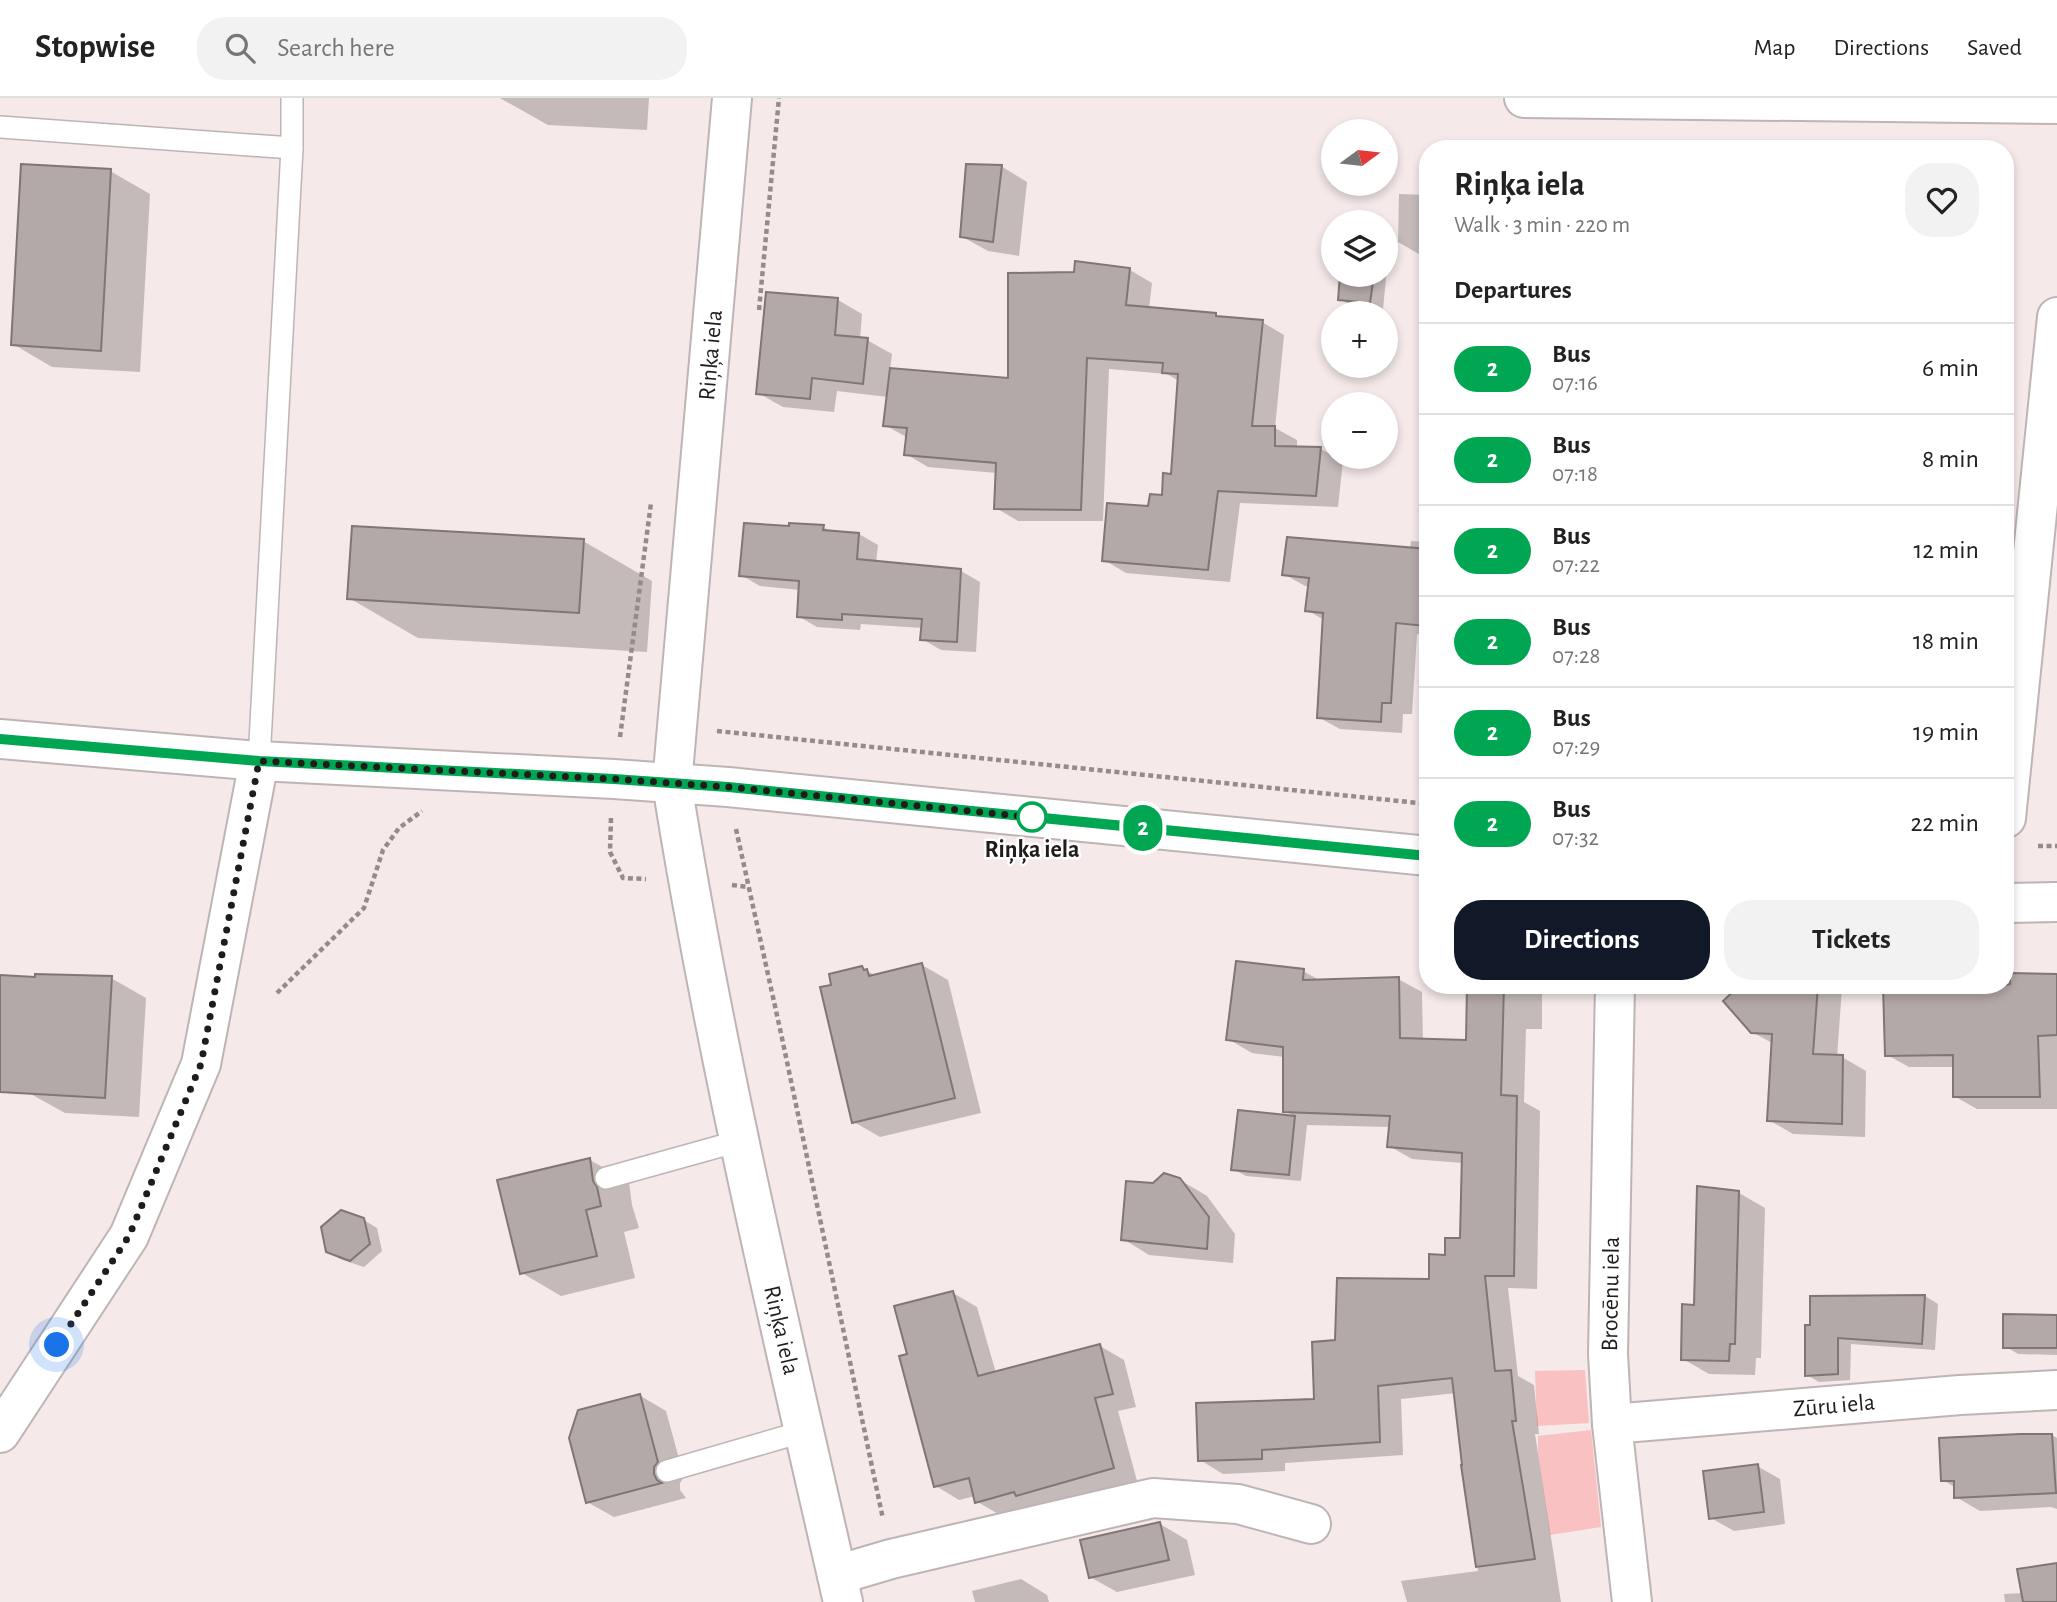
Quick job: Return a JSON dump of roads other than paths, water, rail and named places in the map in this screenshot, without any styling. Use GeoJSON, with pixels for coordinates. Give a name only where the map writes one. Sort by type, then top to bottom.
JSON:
{"type":"FeatureCollection","features":[{"type":"Feature","properties":{"kind":"street","name":"Riņķa iela"},"geometry":{"type":"LineString","coordinates":[[732,98],[672,783],[723,1069],[840,1588]]}},
{"type":"Feature","properties":{"kind":"street"},"geometry":{"type":"LineString","coordinates":[[1524,98],[2057,104]]}},
{"type":"Feature","properties":{"kind":"street"},"geometry":{"type":"LineString","coordinates":[[2014,739],[2057,317]]}},
{"type":"Feature","properties":{"kind":"street"},"geometry":{"type":"LineString","coordinates":[[0,739],[259,761],[728,787],[1419,855]]}},
{"type":"Feature","properties":{"kind":"street"},"geometry":{"type":"LineString","coordinates":[[0,1433],[129,1236],[201,1064],[259,761]]}},
{"type":"Feature","properties":{"kind":"street"},"geometry":{"type":"LineString","coordinates":[[2014,903],[2057,902]]}},
{"type":"Feature","properties":{"kind":"street","name":"Brocēnu iela"},"geometry":{"type":"LineString","coordinates":[[1615,994],[1608,1353],[1612,1424],[1632,1602]]}},
{"type":"Feature","properties":{"kind":"street","name":"Zūru iela"},"geometry":{"type":"LineString","coordinates":[[1612,1424],[1960,1395],[2057,1390]]}},
{"type":"Feature","properties":{"kind":"street"},"geometry":{"type":"LineString","coordinates":[[840,1588],[891,1559],[1153,1499],[1238,1504],[1311,1524]]}},
{"type":"Feature","properties":{"kind":"lane"},"geometry":{"type":"LineString","coordinates":[[259,761],[292,148],[292,98]]}},
{"type":"Feature","properties":{"kind":"lane"},"geometry":{"type":"LineString","coordinates":[[0,127],[292,148]]}},
{"type":"Feature","properties":{"kind":"lane"},"geometry":{"type":"LineString","coordinates":[[606,1178],[739,1141]]}},
{"type":"Feature","properties":{"kind":"lane"},"geometry":{"type":"LineString","coordinates":[[667,1471],[805,1432]]}},
{"type":"Feature","properties":{"kind":"place","name":"Riņķa iela"},"geometry":{"type":"Point","coordinates":[1032,817]}}]}
